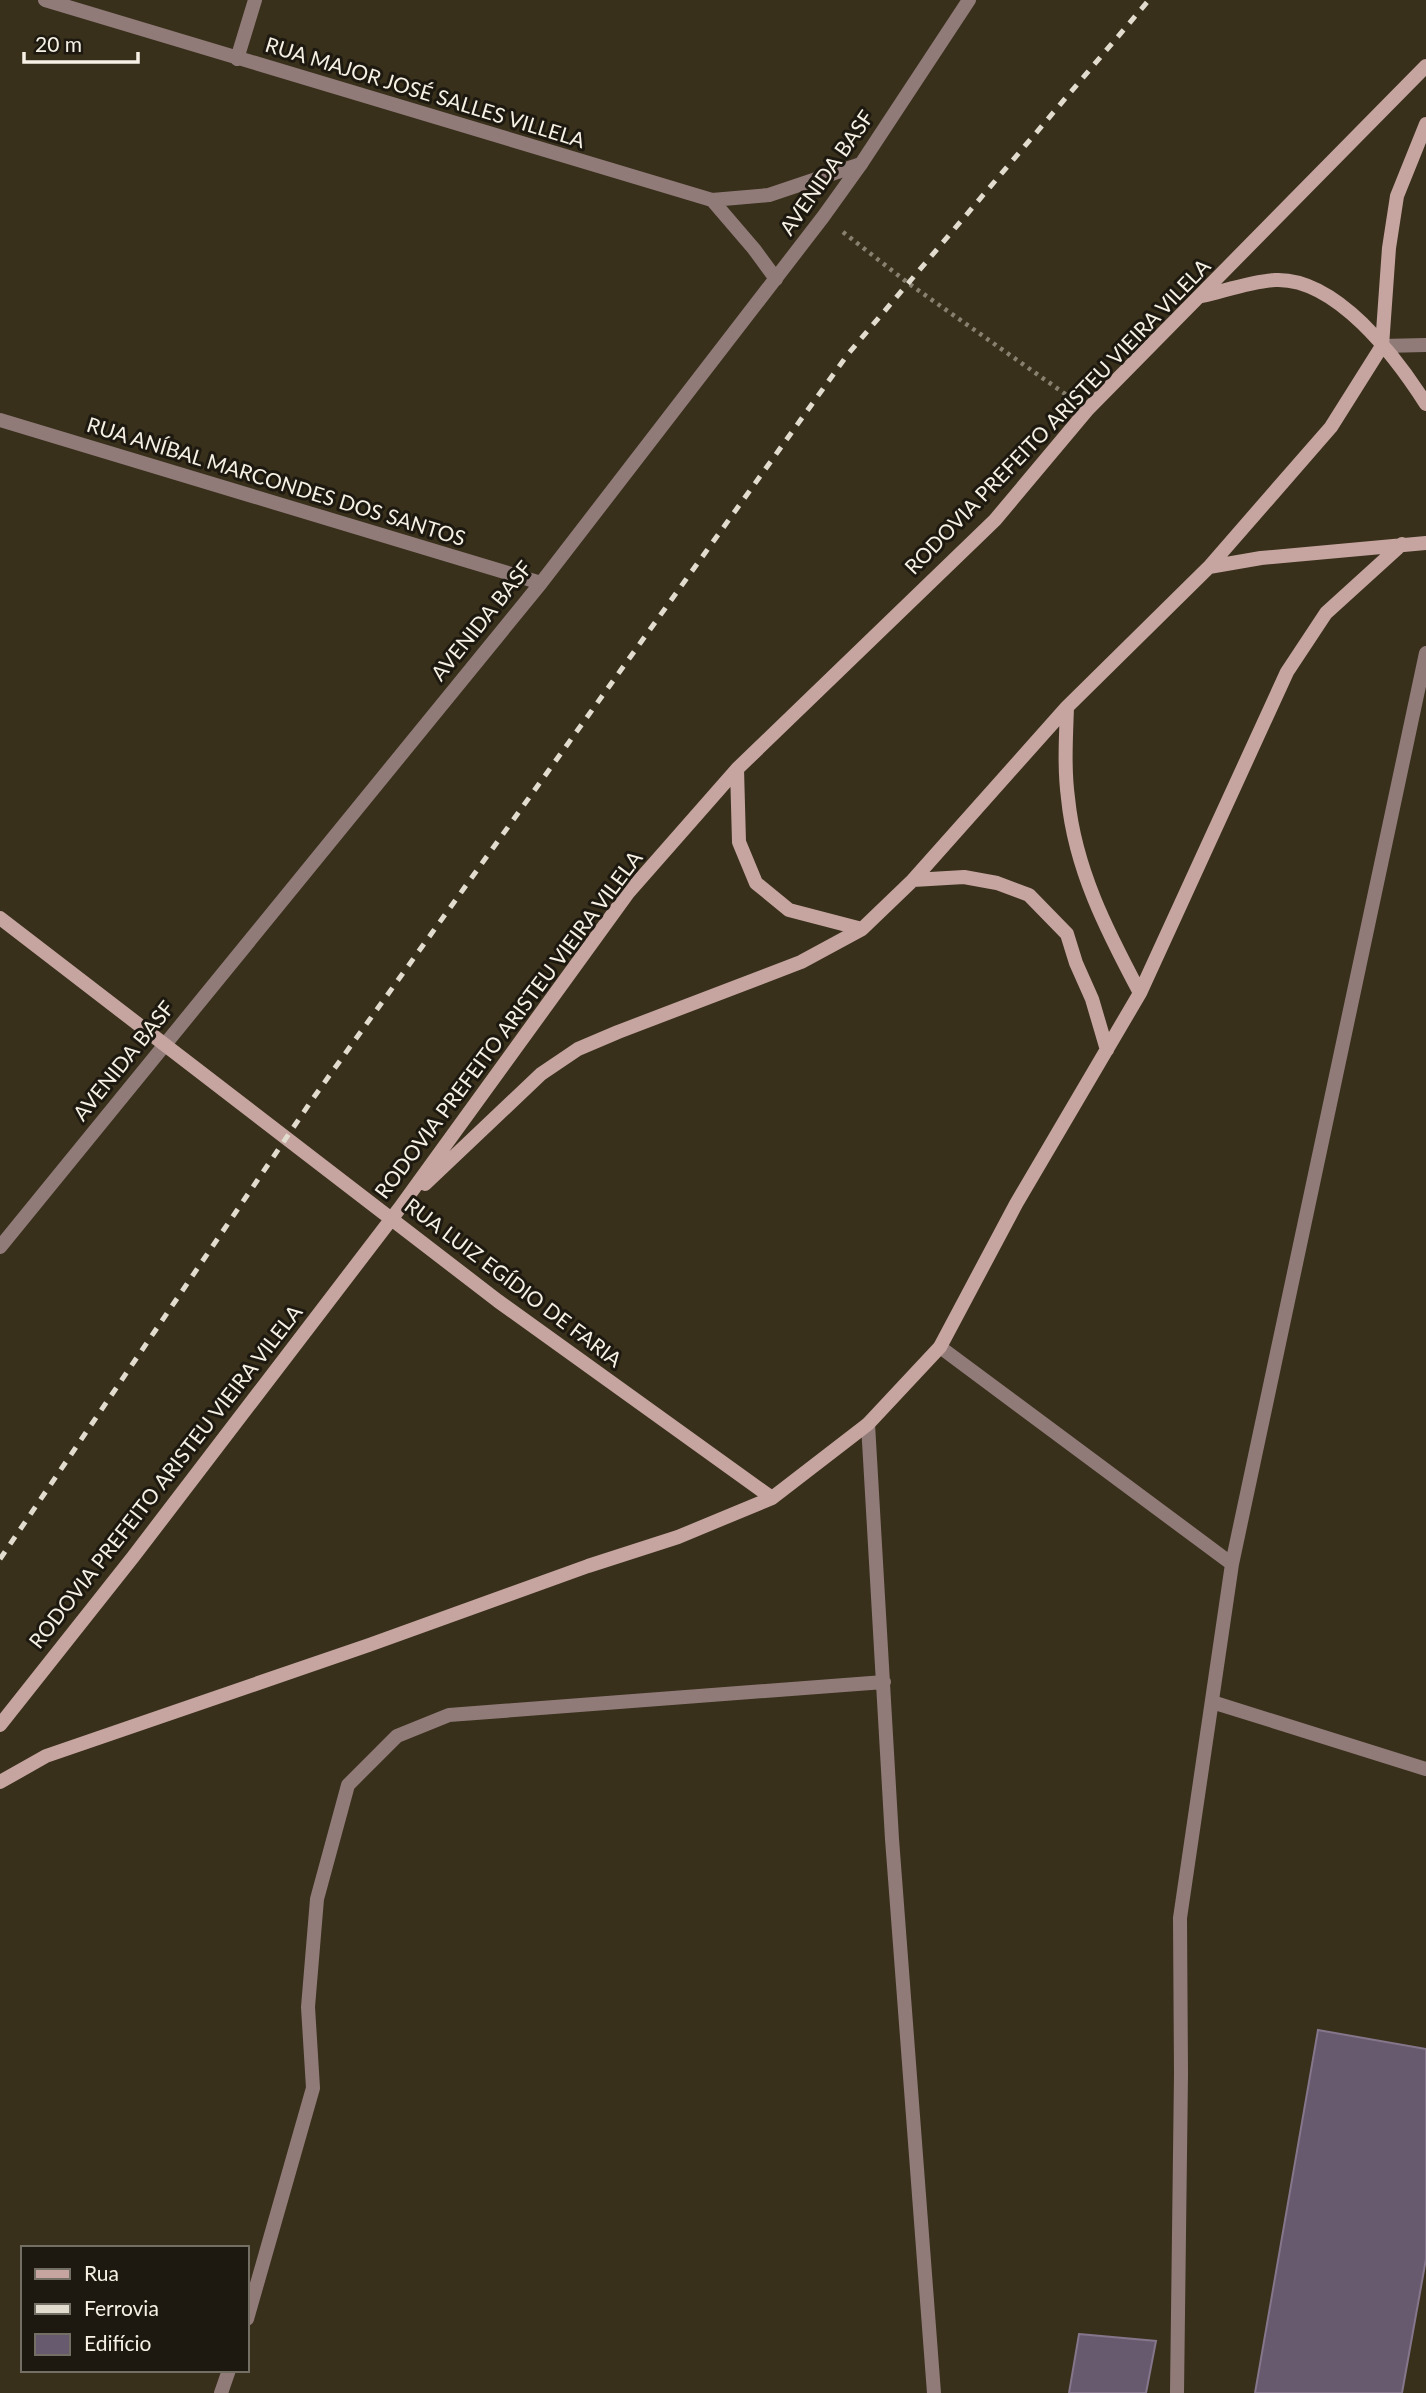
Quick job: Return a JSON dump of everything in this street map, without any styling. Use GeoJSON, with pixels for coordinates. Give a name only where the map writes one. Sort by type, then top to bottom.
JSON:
{"type":"FeatureCollection","features":[{"type":"Feature","properties":{"kind":"main road","name":"RODOVIA PREFEITO ARISTEU VIEIRA VILELA"},"geometry":{"type":"LineString","coordinates":[[0,1725],[133,1557],[399,1209],[628,893],[737,769],[995,520],[1088,409],[1426,66]]}},
{"type":"Feature","properties":{"kind":"main road"},"geometry":{"type":"LineString","coordinates":[[399,1209],[541,1074],[579,1049],[801,962],[862,929],[913,880],[1067,707],[1209,567],[1331,427],[1382,346],[1389,248],[1397,196],[1426,124]]}},
{"type":"Feature","properties":{"kind":"main road"},"geometry":{"type":"LineString","coordinates":[[1201,296],[1274,280],[1302,282],[1324,292],[1382,346],[1426,404]]}},
{"type":"Feature","properties":{"kind":"main road"},"geometry":{"type":"LineString","coordinates":[[1209,567],[1261,558],[1426,543]]}},
{"type":"Feature","properties":{"kind":"main road"},"geometry":{"type":"LineString","coordinates":[[0,1783],[46,1756],[678,1537],[772,1498],[868,1424],[940,1346],[1016,1204],[1140,993],[1287,672],[1326,614],[1402,544]]}},
{"type":"Feature","properties":{"kind":"main road"},"geometry":{"type":"LineString","coordinates":[[1067,707],[1065,758],[1068,800],[1087,882],[1105,927],[1140,993]]}},
{"type":"Feature","properties":{"kind":"main road"},"geometry":{"type":"LineString","coordinates":[[737,769],[739,842],[756,883],[789,910],[862,929]]}},
{"type":"Feature","properties":{"kind":"main road"},"geometry":{"type":"LineString","coordinates":[[913,880],[964,877],[997,883],[1030,895],[1067,934],[1092,999],[1107,1050]]}},
{"type":"Feature","properties":{"kind":"main road","name":"RUA LUIZ EGÍDIO DE FARIA"},"geometry":{"type":"LineString","coordinates":[[3,920],[498,1301],[772,1498]]}},
{"type":"Feature","properties":{"kind":"street","name":"RUA MAJOR JOSÉ SALLES VILLELA"},"geometry":{"type":"LineString","coordinates":[[45,0],[712,200]]}},
{"type":"Feature","properties":{"kind":"street"},"geometry":{"type":"LineString","coordinates":[[237,59],[254,0]]}},
{"type":"Feature","properties":{"kind":"street","name":"AVENIDA BASF"},"geometry":{"type":"LineString","coordinates":[[0,1247],[541,583],[823,217],[969,0]]}},
{"type":"Feature","properties":{"kind":"street"},"geometry":{"type":"LineString","coordinates":[[712,200],[769,195],[861,164]]}},
{"type":"Feature","properties":{"kind":"street"},"geometry":{"type":"LineString","coordinates":[[712,200],[776,279]]}},
{"type":"Feature","properties":{"kind":"street"},"geometry":{"type":"LineString","coordinates":[[1382,346],[1426,345]]}},
{"type":"Feature","properties":{"kind":"street","name":"RUA ANÍBAL MARCONDES DOS SANTOS"},"geometry":{"type":"LineString","coordinates":[[0,420],[541,583]]}},
{"type":"Feature","properties":{"kind":"street"},"geometry":{"type":"LineString","coordinates":[[1177,2393],[1181,1918],[1233,1564],[1426,653]]}},
{"type":"Feature","properties":{"kind":"street"},"geometry":{"type":"LineString","coordinates":[[940,1346],[1233,1564]]}},
{"type":"Feature","properties":{"kind":"street"},"geometry":{"type":"LineString","coordinates":[[868,1424],[892,1839],[934,2393]]}},
{"type":"Feature","properties":{"kind":"street"},"geometry":{"type":"LineString","coordinates":[[248,2316],[313,2088],[308,2007],[317,1899],[348,1785],[367,1765],[397,1736],[449,1715],[884,1682]]}},
{"type":"Feature","properties":{"kind":"street"},"geometry":{"type":"LineString","coordinates":[[1212,1702],[1426,1769]]}},
{"type":"Feature","properties":{"kind":"street"},"geometry":{"type":"LineString","coordinates":[[221,2393],[228,2372]]}},
{"type":"Feature","properties":{"kind":"path"},"geometry":{"type":"LineString","coordinates":[[823,217],[908,283],[1088,409]]}},
{"type":"Feature","properties":{"kind":"building"},"geometry":{"type":"Polygon","coordinates":[[[1318,2030],[1426,2049],[1426,2259],[1402,2393],[1255,2393],[1318,2030]]]}},
{"type":"Feature","properties":{"kind":"building"},"geometry":{"type":"Polygon","coordinates":[[[1079,2334],[1156,2341],[1146,2393],[1069,2393],[1079,2334]]]}},
{"type":"Feature","properties":{"kind":"railway"},"geometry":{"type":"LineString","coordinates":[[0,1559],[314,1097],[848,354],[1149,0]]}}]}
